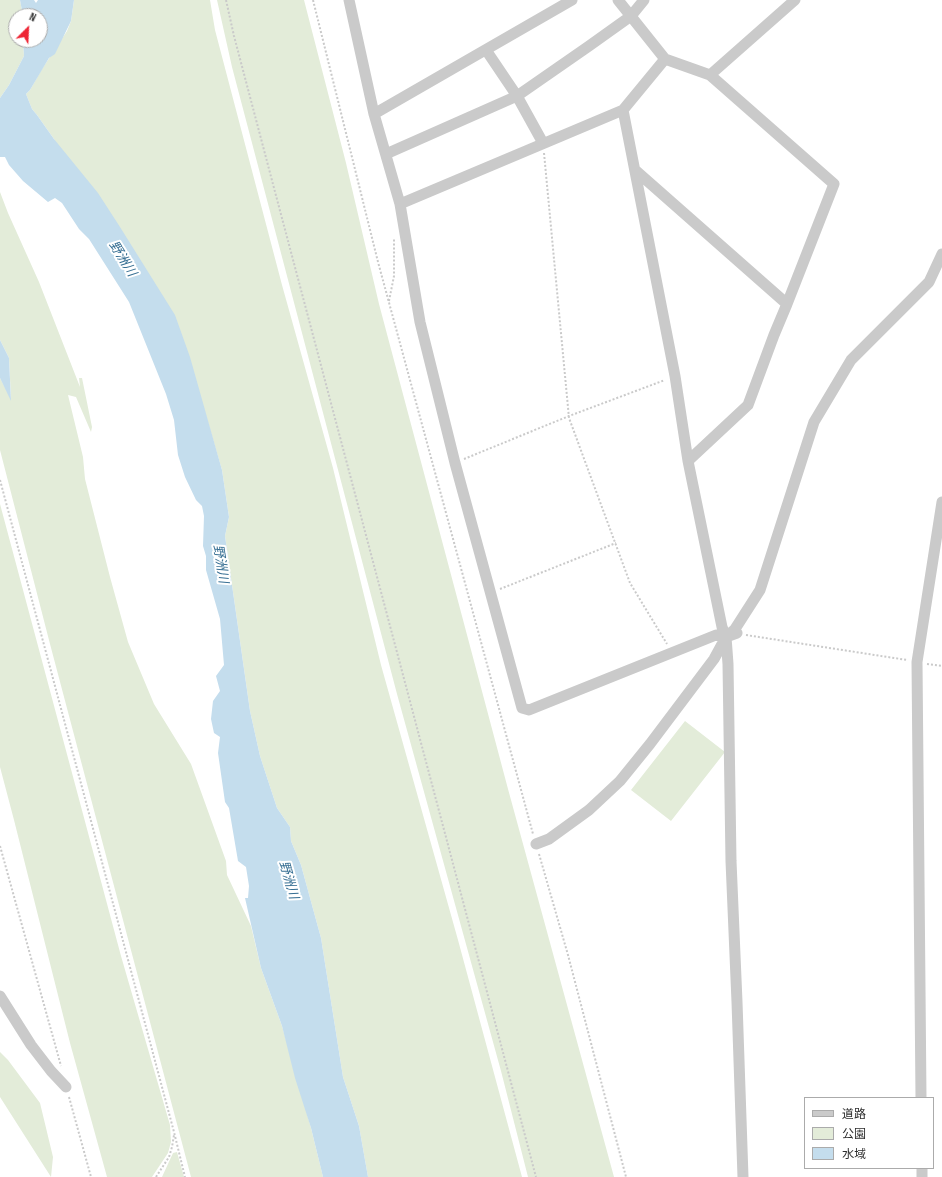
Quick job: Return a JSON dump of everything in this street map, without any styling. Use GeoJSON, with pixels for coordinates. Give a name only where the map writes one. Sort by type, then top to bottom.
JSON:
{"type":"FeatureCollection","features":[{"type":"Feature","properties":{"kind":"street"},"geometry":{"type":"LineString","coordinates":[[349,0],[374,114],[400,204],[420,322],[455,463],[522,708],[529,710],[716,634],[726,637],[737,634]]}},
{"type":"Feature","properties":{"kind":"street"},"geometry":{"type":"LineString","coordinates":[[374,114],[572,0]]}},
{"type":"Feature","properties":{"kind":"street"},"geometry":{"type":"LineString","coordinates":[[618,0],[665,59],[710,75],[834,184],[748,405],[688,461]]}},
{"type":"Feature","properties":{"kind":"street"},"geometry":{"type":"LineString","coordinates":[[386,154],[517,96],[631,16],[644,0]]}},
{"type":"Feature","properties":{"kind":"street"},"geometry":{"type":"LineString","coordinates":[[710,75],[795,0]]}},
{"type":"Feature","properties":{"kind":"street"},"geometry":{"type":"LineString","coordinates":[[486,50],[517,96],[543,143]]}},
{"type":"Feature","properties":{"kind":"street"},"geometry":{"type":"LineString","coordinates":[[400,204],[623,110],[665,59]]}},
{"type":"Feature","properties":{"kind":"street"},"geometry":{"type":"LineString","coordinates":[[623,110],[675,376],[688,461],[722,627],[726,637],[728,664],[730,861],[738,1002],[744,1177]]}},
{"type":"Feature","properties":{"kind":"street"},"geometry":{"type":"LineString","coordinates":[[635,170],[787,304]]}},
{"type":"Feature","properties":{"kind":"street"},"geometry":{"type":"LineString","coordinates":[[536,844],[549,839],[589,810],[620,781],[714,659],[726,637],[735,629],[760,590],[814,422],[851,360],[929,282],[942,254]]}},
{"type":"Feature","properties":{"kind":"street"},"geometry":{"type":"LineString","coordinates":[[921,1097],[917,662],[942,502]]}},
{"type":"Feature","properties":{"kind":"street"},"geometry":{"type":"LineString","coordinates":[[0,996],[31,1045],[51,1071],[66,1087]]}},
{"type":"Feature","properties":{"kind":"path"},"geometry":{"type":"LineString","coordinates":[[226,0],[274,188],[536,1177]]}},
{"type":"Feature","properties":{"kind":"path"},"geometry":{"type":"LineString","coordinates":[[313,0],[389,303],[536,844],[568,955],[626,1177]]}},
{"type":"Feature","properties":{"kind":"path"},"geometry":{"type":"LineString","coordinates":[[543,143],[569,416],[630,583],[672,652]]}},
{"type":"Feature","properties":{"kind":"path"},"geometry":{"type":"LineString","coordinates":[[389,303],[394,276],[394,233]]}},
{"type":"Feature","properties":{"kind":"path"},"geometry":{"type":"LineString","coordinates":[[455,463],[569,416],[675,376]]}},
{"type":"Feature","properties":{"kind":"path"},"geometry":{"type":"LineString","coordinates":[[0,480],[185,1177]]}},
{"type":"Feature","properties":{"kind":"path"},"geometry":{"type":"LineString","coordinates":[[490,593],[616,544]]}},
{"type":"Feature","properties":{"kind":"path"},"geometry":{"type":"LineString","coordinates":[[737,634],[942,666]]}},
{"type":"Feature","properties":{"kind":"path"},"geometry":{"type":"LineString","coordinates":[[0,846],[59,1056],[91,1177]]}},
{"type":"Feature","properties":{"kind":"path"},"geometry":{"type":"LineString","coordinates":[[156,1177],[169,1157],[174,1132]]}},
{"type":"Feature","properties":{"kind":"green space"},"geometry":{"type":"Polygon","coordinates":[[[0,0],[20,0],[22,8],[8,8],[8,48],[24,48],[24,56],[9,85],[0,98],[0,0]]]}},
{"type":"Feature","properties":{"kind":"green space"},"geometry":{"type":"Polygon","coordinates":[[[74,0],[210,0],[215,30],[282,285],[333,468],[381,665],[458,940],[522,1177],[368,1177],[359,1126],[343,1077],[321,938],[301,865],[291,841],[290,827],[277,808],[260,756],[250,711],[225,536],[229,517],[222,470],[204,409],[54,139],[32,109],[26,94],[67,31],[71,21],[74,0]]]}},
{"type":"Feature","properties":{"kind":"green space"},"geometry":{"type":"Polygon","coordinates":[[[217,0],[304,0],[346,163],[379,304],[508,789],[614,1177],[528,1177],[501,1071],[397,694],[232,67],[217,0]]]}},
{"type":"Feature","properties":{"kind":"green space"},"geometry":{"type":"Polygon","coordinates":[[[0,192],[39,282],[80,387],[79,378],[82,378],[92,427],[91,432],[76,397],[68,395],[83,457],[85,479],[128,642],[154,704],[191,764],[226,861],[227,875],[251,926],[261,968],[282,1026],[311,1128],[323,1177],[191,1177],[0,450],[0,378],[11,399],[9,358],[0,340],[0,192]]]}},
{"type":"Feature","properties":{"kind":"green space"},"geometry":{"type":"Polygon","coordinates":[[[0,504],[121,956],[170,1125],[171,1142],[168,1153],[152,1177],[107,1177],[70,1043],[0,767],[0,504]]]}},
{"type":"Feature","properties":{"kind":"green space"},"geometry":{"type":"Polygon","coordinates":[[[685,721],[725,752],[671,821],[631,790],[685,721]]]}},
{"type":"Feature","properties":{"kind":"green space"},"geometry":{"type":"Polygon","coordinates":[[[0,1052],[8,1060],[40,1103],[53,1157],[51,1177],[0,1097],[0,1052]]]}},
{"type":"Feature","properties":{"kind":"green space"},"geometry":{"type":"Polygon","coordinates":[[[177,1152],[184,1177],[162,1177],[173,1153],[177,1152]]]}},
{"type":"Feature","properties":{"kind":"water","name":"野洲川"},"geometry":{"type":"Polygon","coordinates":[[[20,0],[34,0],[36,3],[38,0],[74,0],[71,21],[55,54],[49,58],[30,90],[26,94],[32,109],[54,139],[98,193],[175,315],[190,357],[222,470],[229,517],[225,536],[250,711],[260,756],[277,808],[290,827],[291,841],[301,865],[321,938],[343,1077],[359,1126],[368,1177],[323,1177],[311,1128],[295,1078],[282,1026],[261,968],[245,898],[248,898],[249,886],[246,867],[238,861],[229,808],[225,802],[218,753],[220,737],[214,733],[211,719],[213,701],[220,691],[216,676],[224,665],[220,619],[206,570],[206,556],[203,546],[204,516],[202,506],[196,500],[185,477],[178,455],[174,420],[166,394],[129,302],[89,239],[79,229],[62,203],[55,198],[48,202],[23,181],[9,165],[5,157],[0,157],[0,98],[9,85],[24,56],[24,48],[48,48],[48,8],[22,8],[20,0]]]}},
{"type":"Feature","properties":{"kind":"water"},"geometry":{"type":"Polygon","coordinates":[[[0,340],[9,358],[11,401],[0,378],[0,340]]]}}]}
